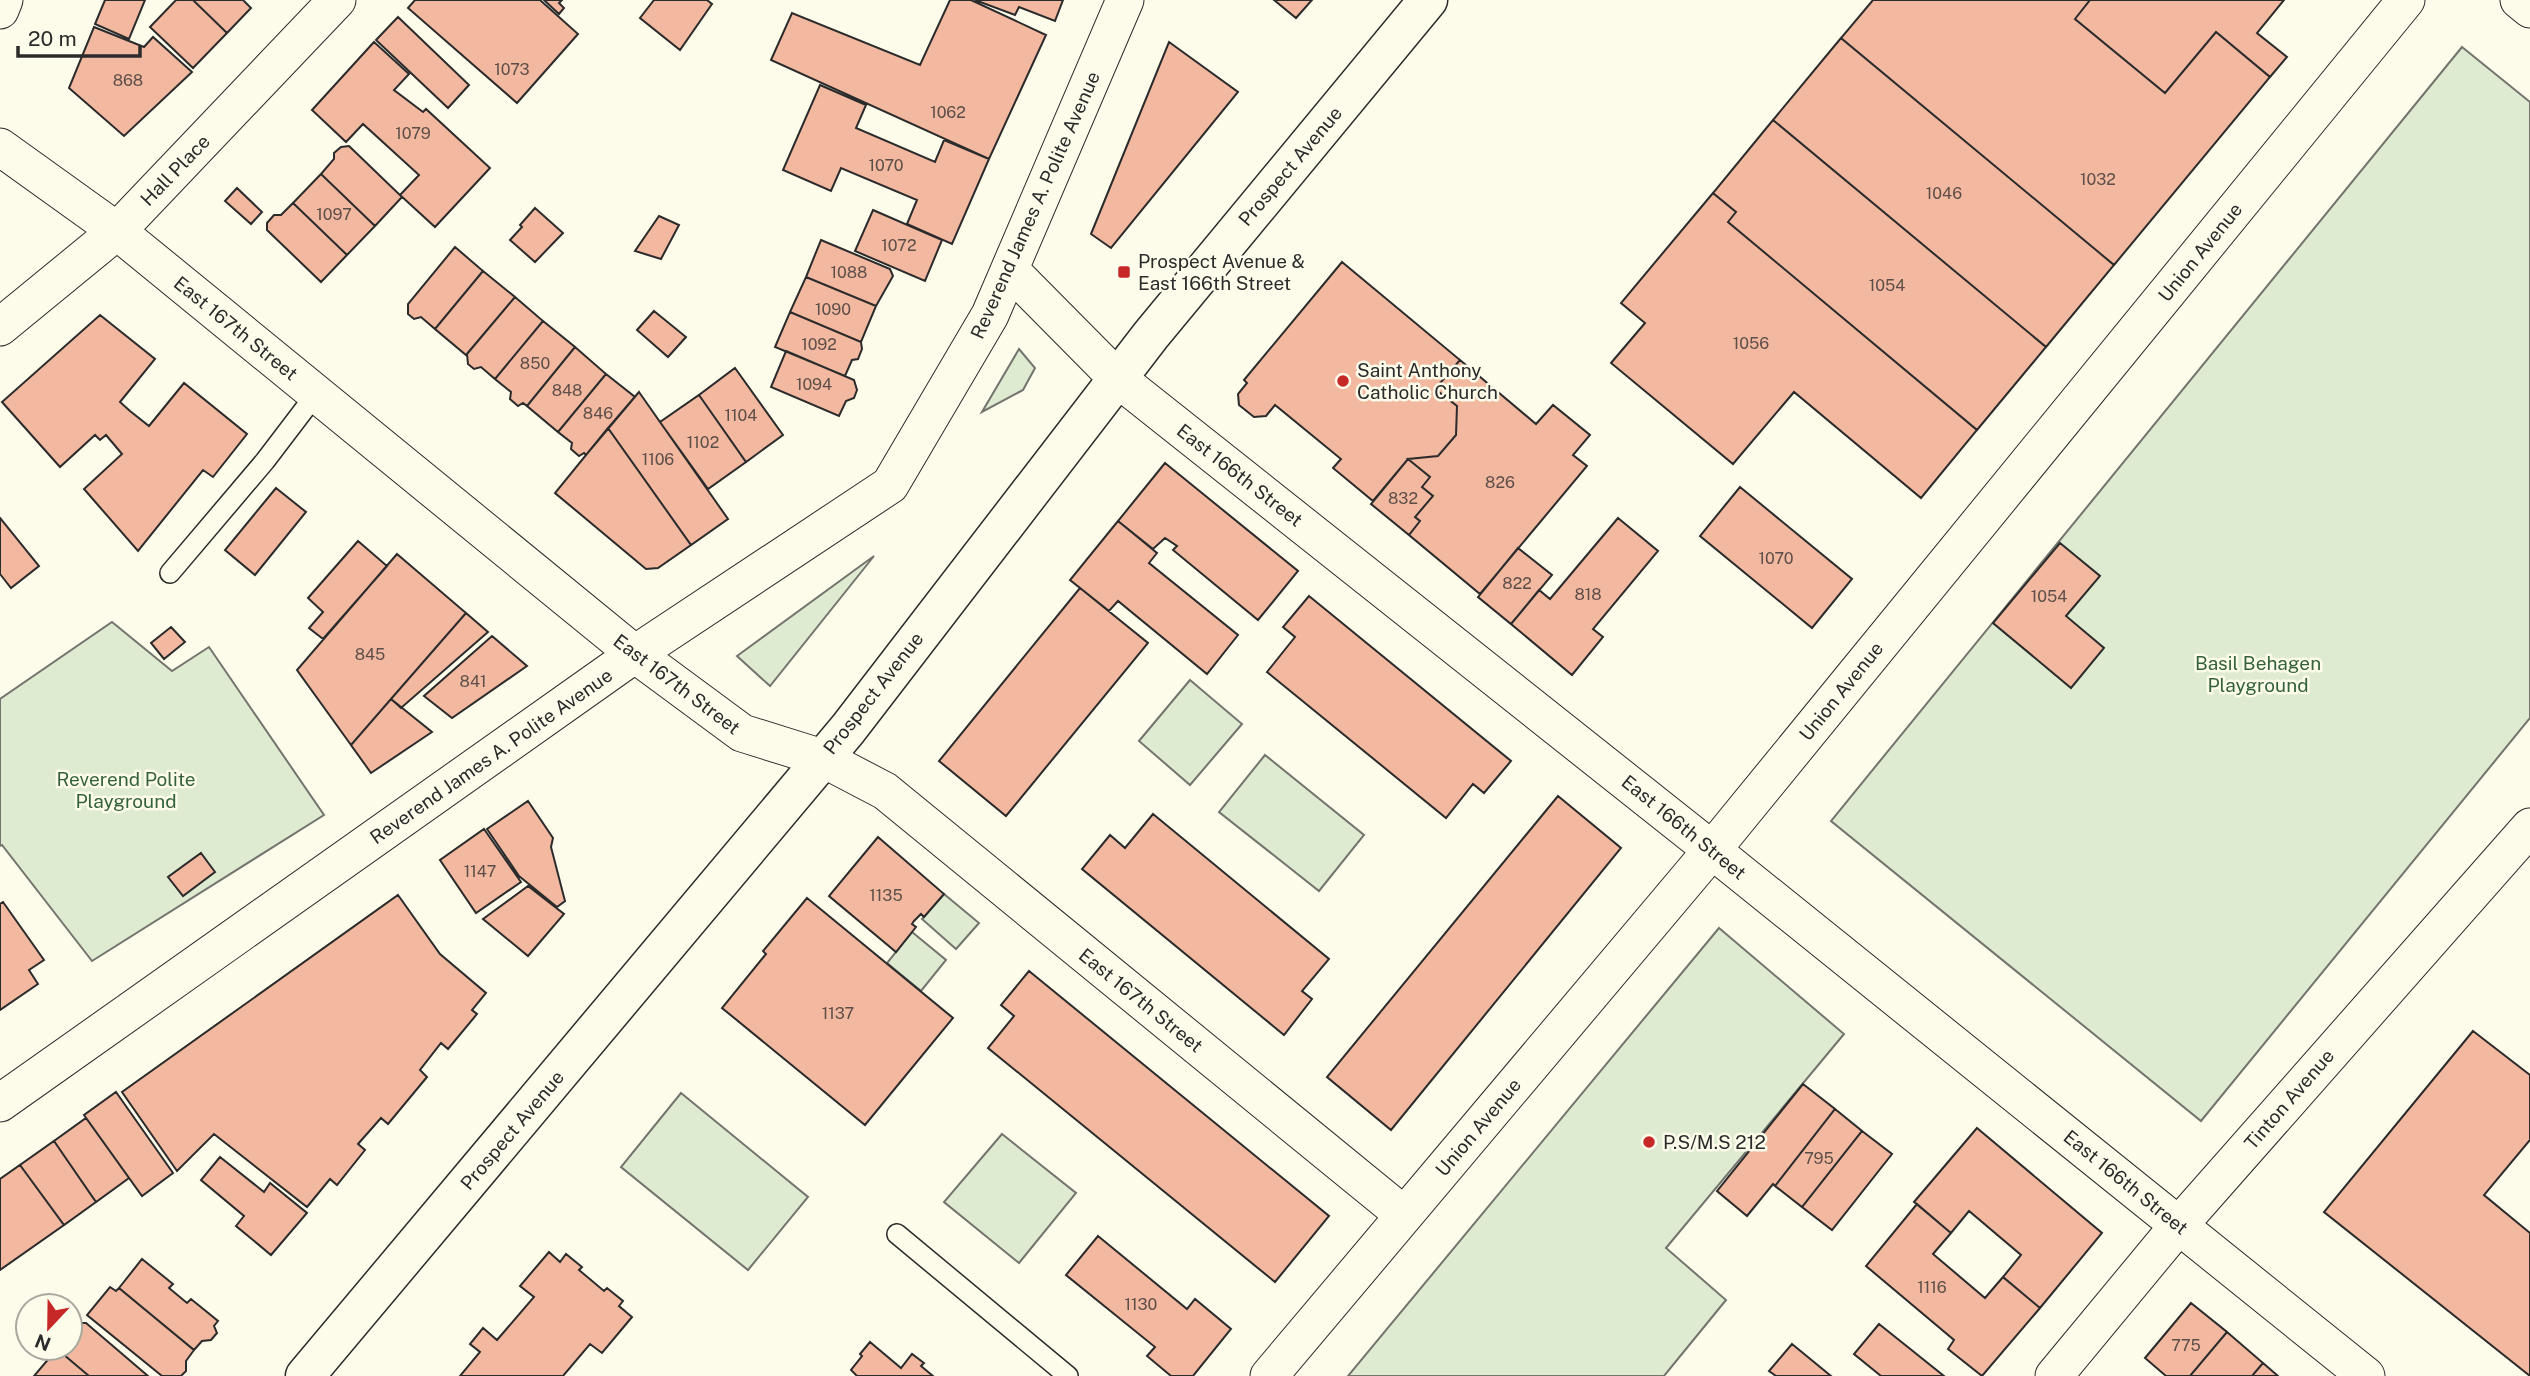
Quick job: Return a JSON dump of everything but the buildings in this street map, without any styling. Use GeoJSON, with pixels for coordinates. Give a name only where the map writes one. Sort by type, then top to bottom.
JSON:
{"type":"FeatureCollection","features":[{"type":"Feature","properties":{"kind":"street"},"geometry":{"type":"LineString","coordinates":[[0,9],[4,0]]}},
{"type":"Feature","properties":{"kind":"street","name":"Hall Place"},"geometry":{"type":"LineString","coordinates":[[0,327],[117,231],[337,0]]}},
{"type":"Feature","properties":{"kind":"street","name":"Reverend James A. Polite Avenue"},"geometry":{"type":"LineString","coordinates":[[0,1103],[635,654],[890,485],[990,315],[1125,0]]}},
{"type":"Feature","properties":{"kind":"street","name":"Prospect Avenue"},"geometry":{"type":"LineString","coordinates":[[305,1376],[848,729],[1117,377],[1428,0]]}},
{"type":"Feature","properties":{"kind":"street","name":"Union Avenue"},"geometry":{"type":"LineString","coordinates":[[1269,1376],[1712,850],[2406,0]]}},
{"type":"Feature","properties":{"kind":"street"},"geometry":{"type":"LineString","coordinates":[[2519,0],[2530,9]]}},
{"type":"Feature","properties":{"kind":"street","name":"East 167th Street"},"geometry":{"type":"LineString","coordinates":[[0,147],[117,231],[635,654],[742,733],[822,758],[885,791],[1405,1214]]}},
{"type":"Feature","properties":{"kind":"street","name":"East 166th Street"},"geometry":{"type":"LineString","coordinates":[[1010,270],[1117,377],[1712,850],[2366,1376]]}},
{"type":"Feature","properties":{"kind":"street","name":"Tinton Avenue"},"geometry":{"type":"LineString","coordinates":[[2054,1376],[2179,1225],[2530,827]]}},
{"type":"Feature","properties":{"kind":"lane"},"geometry":{"type":"LineString","coordinates":[[170,573],[265,461],[316,394]]}},
{"type":"Feature","properties":{"kind":"lane"},"geometry":{"type":"LineString","coordinates":[[898,1234],[1068,1376]]}},
{"type":"Feature","properties":{"kind":"green space","name":"Basil Behagen Playground"},"geometry":{"type":"Polygon","coordinates":[[[2462,47],[2530,102],[2530,718],[2201,1121],[1831,821],[2462,47]]]}},
{"type":"Feature","properties":{"kind":"green space"},"geometry":{"type":"Polygon","coordinates":[[[1019,349],[1035,368],[1023,390],[982,412],[1019,349]]]}},
{"type":"Feature","properties":{"kind":"green space"},"geometry":{"type":"Polygon","coordinates":[[[874,556],[770,686],[737,656],[874,556]]]}},
{"type":"Feature","properties":{"kind":"green space","name":"Reverend Polite Playground"},"geometry":{"type":"Polygon","coordinates":[[[112,622],[172,671],[209,647],[324,815],[92,961],[2,845],[0,846],[0,699],[112,622]]]}},
{"type":"Feature","properties":{"kind":"green space"},"geometry":{"type":"Polygon","coordinates":[[[1190,680],[1242,724],[1190,785],[1139,741],[1190,680]]]}},
{"type":"Feature","properties":{"kind":"green space"},"geometry":{"type":"Polygon","coordinates":[[[1265,755],[1364,835],[1319,891],[1219,812],[1265,755]]]}},
{"type":"Feature","properties":{"kind":"green space"},"geometry":{"type":"Polygon","coordinates":[[[944,894],[979,923],[956,949],[922,919],[944,894]]]}},
{"type":"Feature","properties":{"kind":"green space","name":"P.S/M.S 212"},"geometry":{"type":"Polygon","coordinates":[[[1719,928],[1844,1034],[1666,1248],[1726,1300],[1664,1376],[1348,1376],[1719,928]]]}},
{"type":"Feature","properties":{"kind":"green space"},"geometry":{"type":"Polygon","coordinates":[[[912,932],[946,960],[921,991],[887,963],[912,932]]]}},
{"type":"Feature","properties":{"kind":"green space"},"geometry":{"type":"Polygon","coordinates":[[[681,1093],[808,1197],[748,1270],[621,1167],[681,1093]]]}},
{"type":"Feature","properties":{"kind":"green space"},"geometry":{"type":"Polygon","coordinates":[[[1002,1134],[1076,1193],[1019,1263],[944,1202],[1002,1134]]]}},
{"type":"Feature","properties":{"kind":"place","name":"Prospect Avenue & East 166th Street"},"geometry":{"type":"Point","coordinates":[1124,272]}},
{"type":"Feature","properties":{"kind":"place","name":"Saint Anthony Catholic Church"},"geometry":{"type":"Point","coordinates":[1343,381]}},
{"type":"Feature","properties":{"kind":"place","name":"P.S/M.S 212"},"geometry":{"type":"Point","coordinates":[1649,1142]}}]}
